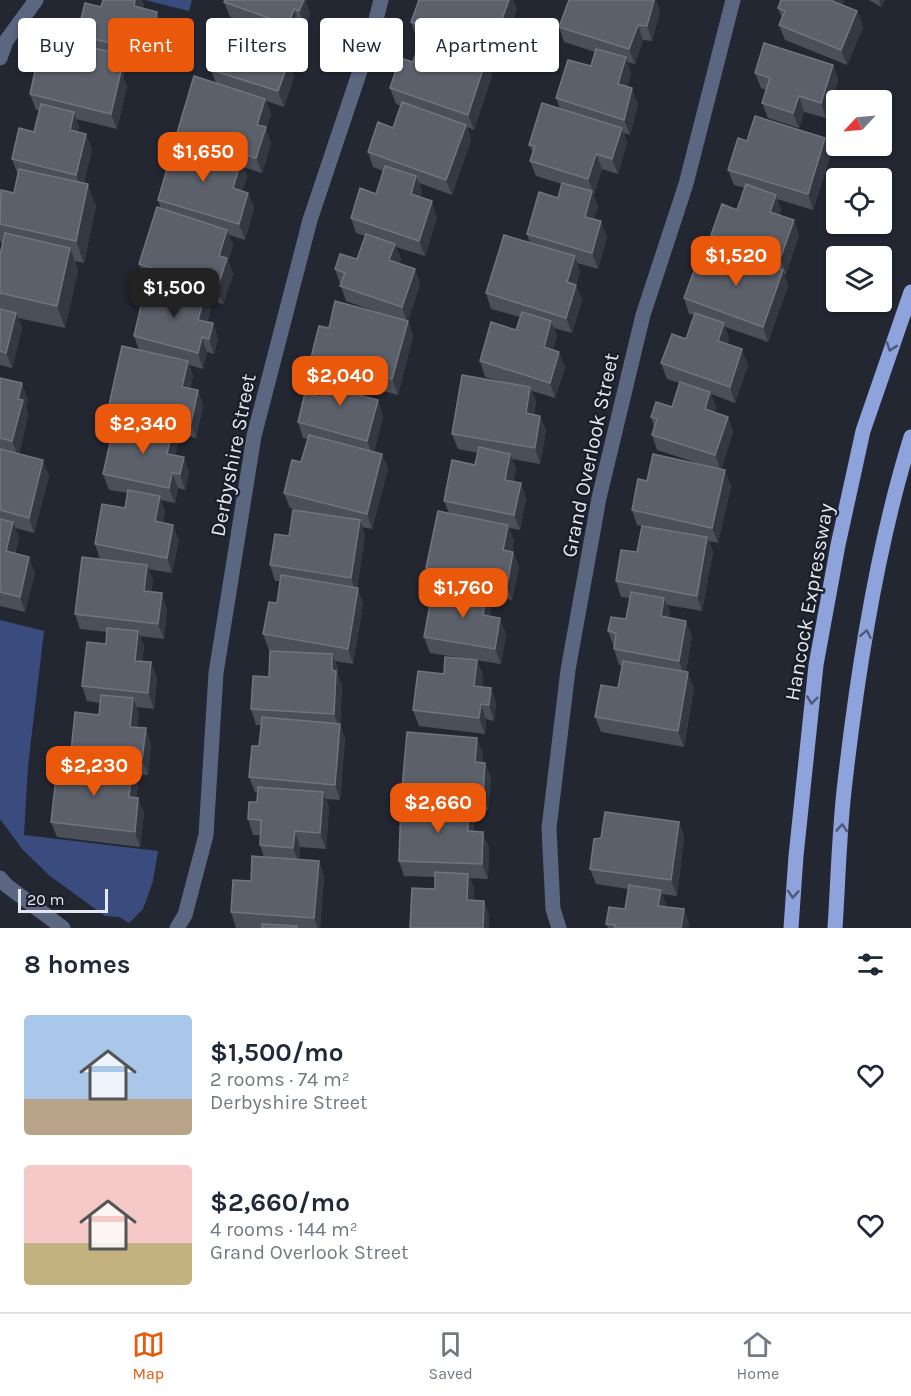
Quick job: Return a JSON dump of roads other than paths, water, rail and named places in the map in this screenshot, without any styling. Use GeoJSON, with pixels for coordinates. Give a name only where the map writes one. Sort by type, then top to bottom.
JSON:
{"type":"FeatureCollection","features":[{"type":"Feature","properties":{"kind":"main road","name":"Hancock Expressway"},"geometry":{"type":"LineString","coordinates":[[791,928],[797,845],[816,664],[838,545],[863,431],[911,292]]}},
{"type":"Feature","properties":{"kind":"main road"},"geometry":{"type":"LineString","coordinates":[[835,928],[844,792],[863,654],[885,539],[911,437]]}},
{"type":"Feature","properties":{"kind":"street"},"geometry":{"type":"LineString","coordinates":[[0,58],[6,41],[36,0]]}},
{"type":"Feature","properties":{"kind":"street","name":"Derbyshire Street"},"geometry":{"type":"LineString","coordinates":[[177,928],[185,915],[206,835],[216,672],[254,436],[310,220],[372,35],[381,0]]}},
{"type":"Feature","properties":{"kind":"street","name":"Grand Overlook Street"},"geometry":{"type":"LineString","coordinates":[[559,928],[553,909],[549,828],[568,670],[599,498],[643,315],[686,184],[733,0]]}},
{"type":"Feature","properties":{"kind":"street"},"geometry":{"type":"LineString","coordinates":[[0,878],[63,928]]}}]}
